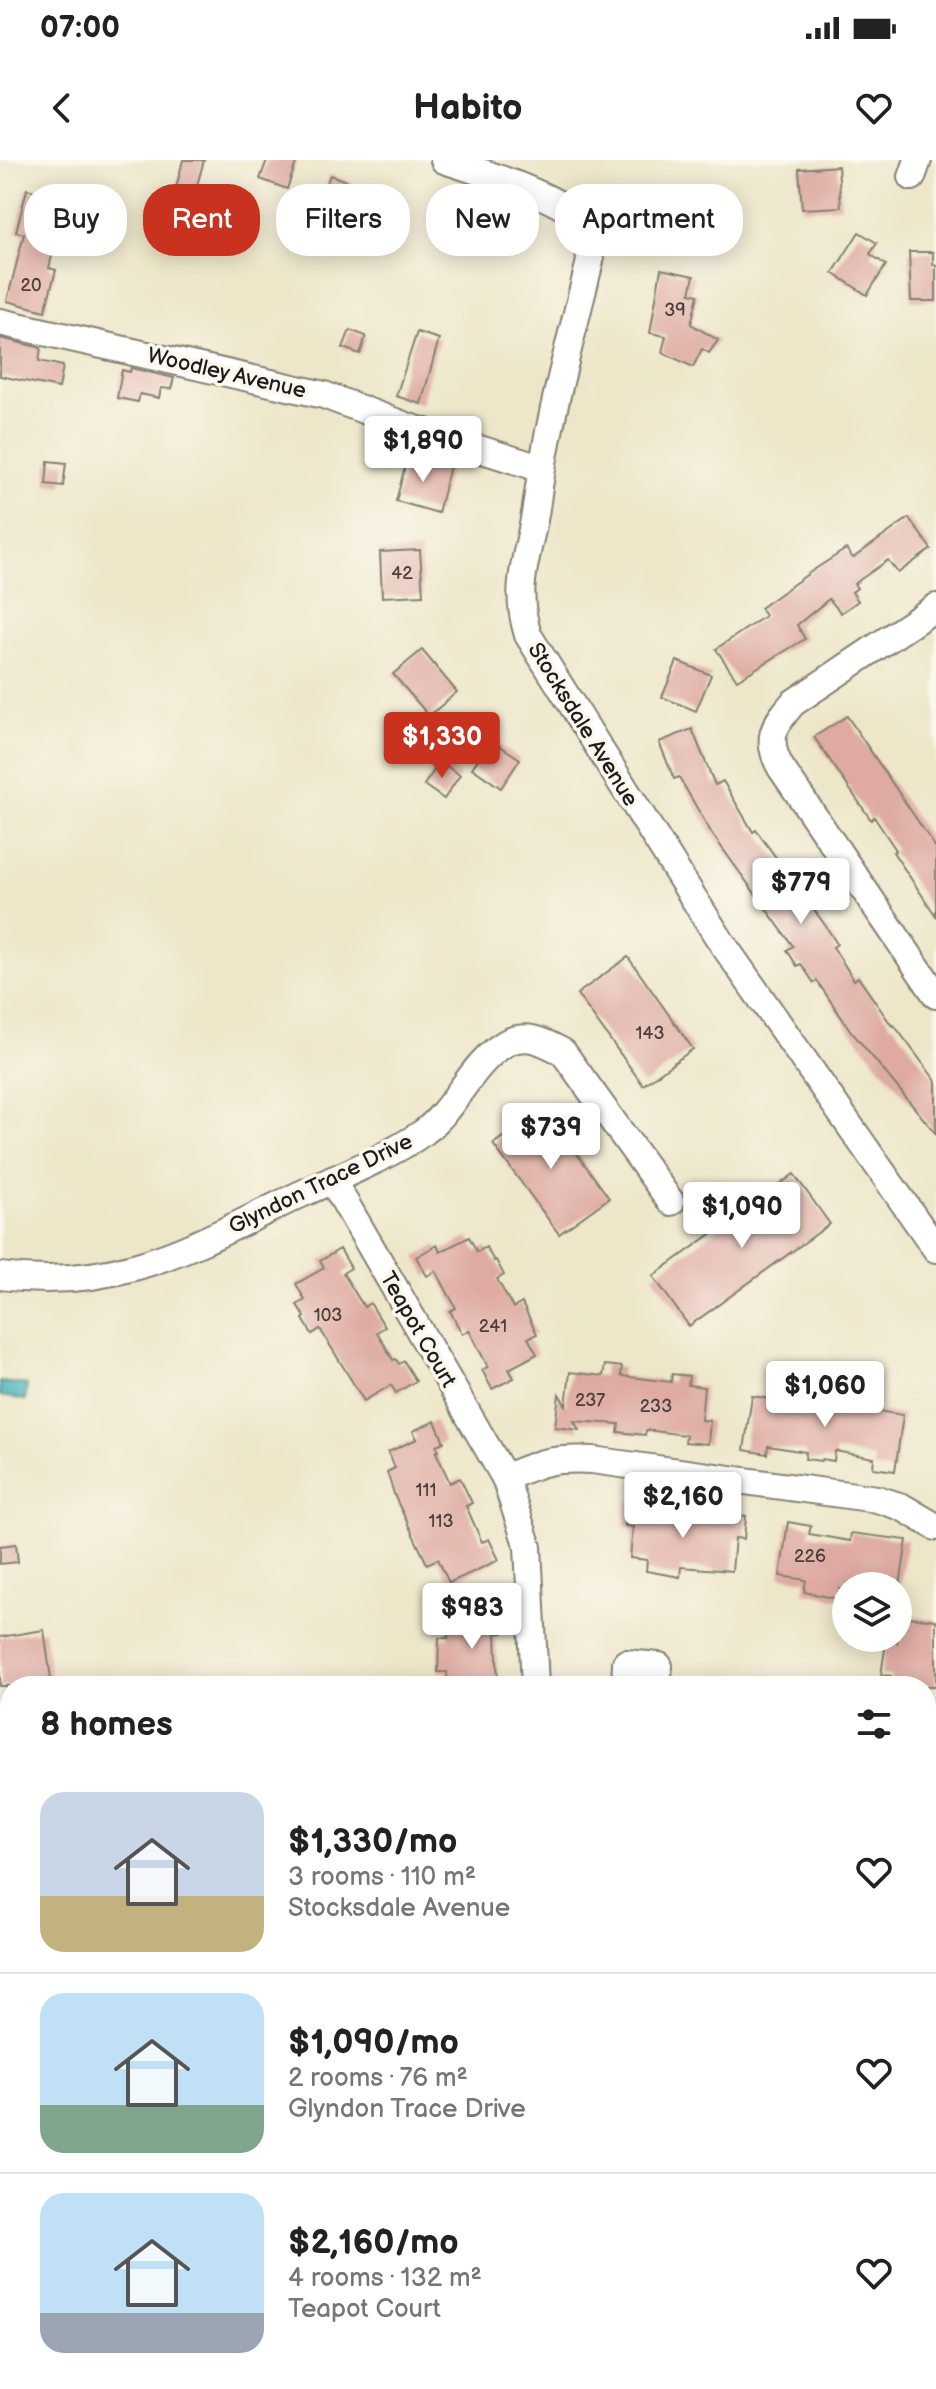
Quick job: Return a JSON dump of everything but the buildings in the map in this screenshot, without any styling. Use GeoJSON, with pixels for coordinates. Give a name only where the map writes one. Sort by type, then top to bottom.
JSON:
{"type":"FeatureCollection","features":[{"type":"Feature","properties":{"kind":"street","name":"Stocksdale Avenue"},"geometry":{"type":"LineString","coordinates":[[444,160],[550,200],[572,213],[583,225],[590,261],[540,468],[520,591],[528,635],[720,940],[936,1249]]}},
{"type":"Feature","properties":{"kind":"street","name":"Woodley Avenue"},"geometry":{"type":"LineString","coordinates":[[0,322],[311,391],[406,426],[540,468]]}},
{"type":"Feature","properties":{"kind":"street"},"geometry":{"type":"LineString","coordinates":[[936,607],[793,703],[778,721],[771,738],[772,753],[781,768],[936,995]]}},
{"type":"Feature","properties":{"kind":"street","name":"Glyndon Trace Drive"},"geometry":{"type":"LineString","coordinates":[[0,1276],[34,1281],[77,1280],[142,1266],[174,1254],[332,1180],[423,1132],[439,1118],[487,1058],[507,1043],[524,1037],[541,1040],[563,1052],[671,1202]]}},
{"type":"Feature","properties":{"kind":"street","name":"Teapot Court"},"geometry":{"type":"LineString","coordinates":[[332,1180],[505,1478],[528,1547],[534,1676]]}},
{"type":"Feature","properties":{"kind":"street"},"geometry":{"type":"LineString","coordinates":[[505,1478],[541,1462],[563,1458],[592,1460],[877,1499],[902,1507],[936,1527]]}},
{"type":"Feature","properties":{"kind":"street"},"geometry":{"type":"LineString","coordinates":[[625,1676],[626,1663],[659,1666],[658,1676]]}},
{"type":"Feature","properties":{"kind":"water"},"geometry":{"type":"Polygon","coordinates":[[[0,1382],[27,1385],[25,1400],[0,1396],[0,1382]]]}}]}
